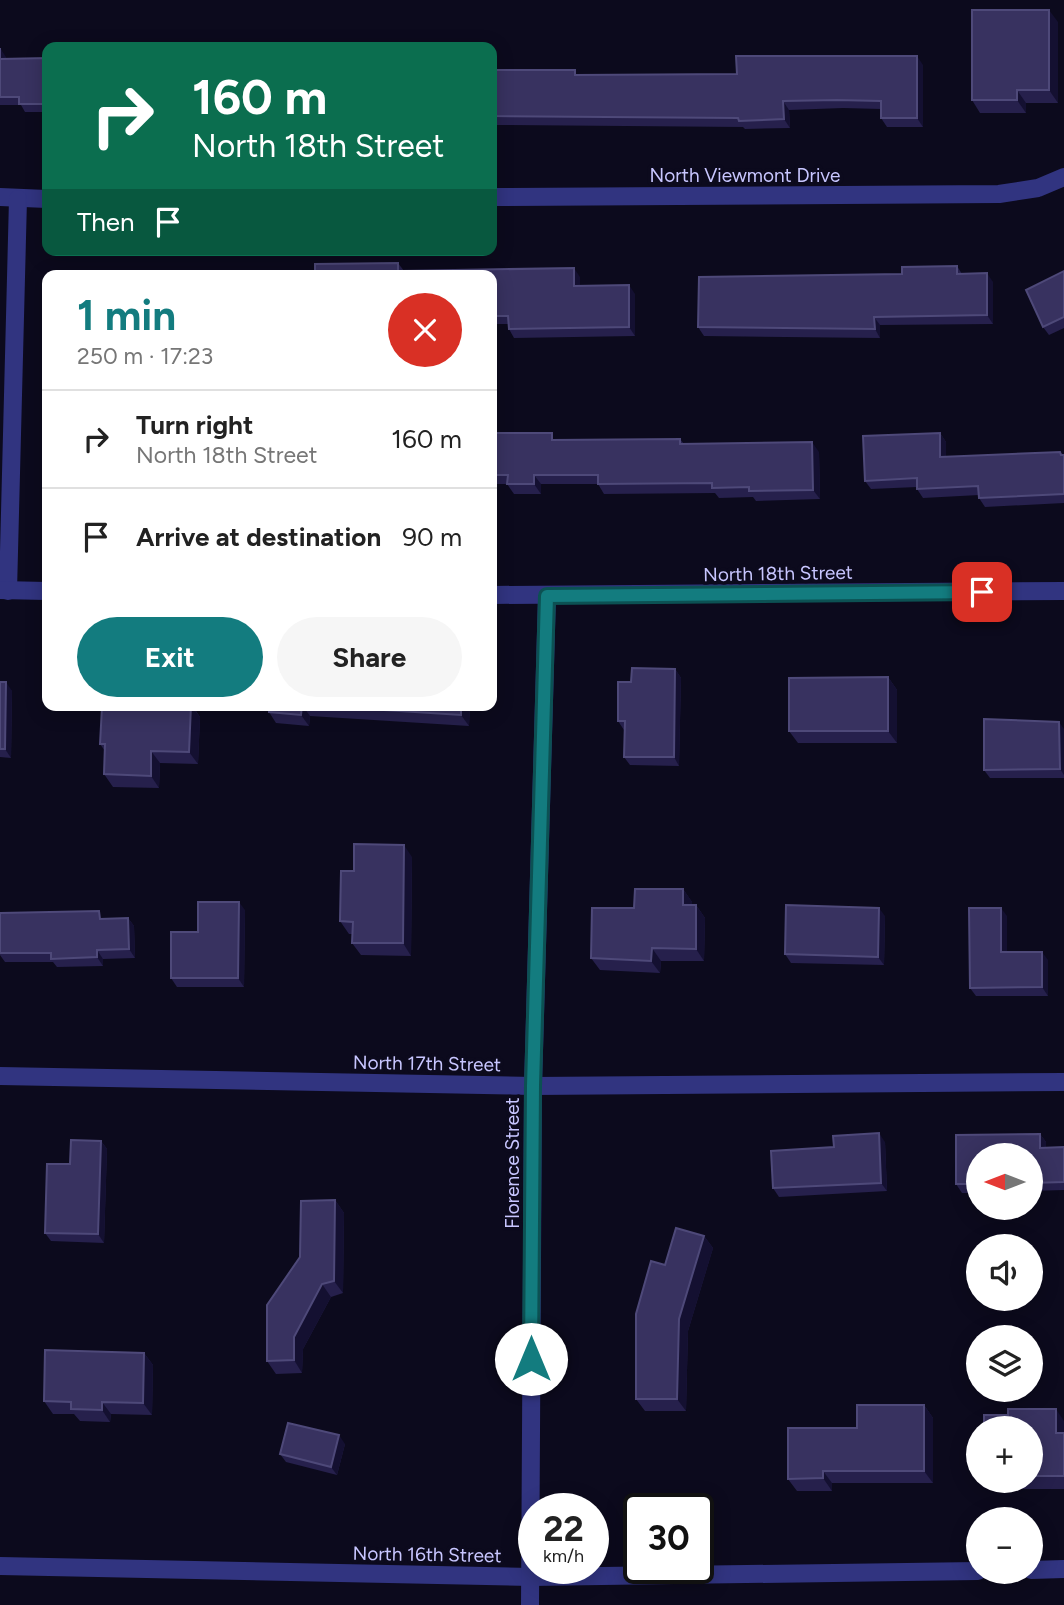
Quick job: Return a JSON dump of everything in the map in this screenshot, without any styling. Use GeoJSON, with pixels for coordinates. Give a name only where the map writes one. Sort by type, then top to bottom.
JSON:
{"type":"FeatureCollection","features":[{"type":"Feature","properties":{"kind":"street","name":"North Viewmont Drive"},"geometry":{"type":"LineString","coordinates":[[497,197],[999,194],[1038,188],[1064,177]]}},
{"type":"Feature","properties":{"kind":"street"},"geometry":{"type":"LineString","coordinates":[[0,197],[42,199]]}},
{"type":"Feature","properties":{"kind":"street"},"geometry":{"type":"LineString","coordinates":[[19,199],[4,591],[42,591]]}},
{"type":"Feature","properties":{"kind":"street","name":"North 18th Street"},"geometry":{"type":"LineString","coordinates":[[497,596],[1064,591]]}},
{"type":"Feature","properties":{"kind":"street","name":"Florence Street"},"geometry":{"type":"LineString","coordinates":[[531,1493],[533,1086],[547,596]]}},
{"type":"Feature","properties":{"kind":"street","name":"North 17th Street"},"geometry":{"type":"LineString","coordinates":[[0,1076],[533,1086],[1064,1082]]}},
{"type":"Feature","properties":{"kind":"street","name":"North 16th Street"},"geometry":{"type":"LineString","coordinates":[[0,1566],[518,1577]]}},
{"type":"Feature","properties":{"kind":"street"},"geometry":{"type":"LineString","coordinates":[[1043,1570],[1064,1569]]}},
{"type":"Feature","properties":{"kind":"street","name":"North 16th Street"},"geometry":{"type":"LineString","coordinates":[[609,1576],[966,1571]]}},
{"type":"Feature","properties":{"kind":"street","name":"Florence Street"},"geometry":{"type":"LineString","coordinates":[[530,1584],[530,1605]]}},
{"type":"Feature","properties":{"kind":"building"},"geometry":{"type":"Polygon","coordinates":[[[972,10],[1049,10],[1049,90],[1017,90],[1017,100],[972,100],[972,10]]]}},
{"type":"Feature","properties":{"kind":"building"},"geometry":{"type":"Polygon","coordinates":[[[736,56],[917,56],[917,118],[881,118],[881,101],[837,100],[783,101],[784,119],[739,121],[738,118],[497,116],[497,70],[575,70],[575,75],[737,74],[736,56]]]}},
{"type":"Feature","properties":{"kind":"building"},"geometry":{"type":"Polygon","coordinates":[[[42,58],[42,104],[19,104],[19,97],[0,97],[0,59],[42,58]]]}},
{"type":"Feature","properties":{"kind":"building"},"geometry":{"type":"Polygon","coordinates":[[[398,263],[398,270],[315,270],[315,264],[398,263]]]}},
{"type":"Feature","properties":{"kind":"building"},"geometry":{"type":"Polygon","coordinates":[[[957,266],[957,274],[987,273],[987,315],[874,317],[875,329],[698,327],[699,277],[902,274],[902,267],[957,266]]]}},
{"type":"Feature","properties":{"kind":"building"},"geometry":{"type":"Polygon","coordinates":[[[574,268],[574,286],[629,285],[629,327],[509,329],[508,316],[497,316],[497,270],[457,270],[574,268]]]}},
{"type":"Feature","properties":{"kind":"building"},"geometry":{"type":"Polygon","coordinates":[[[1064,271],[1064,317],[1043,327],[1026,290],[1064,271]]]}},
{"type":"Feature","properties":{"kind":"building"},"geometry":{"type":"Polygon","coordinates":[[[497,433],[552,433],[552,440],[680,439],[680,444],[812,442],[813,490],[749,491],[749,487],[712,488],[712,483],[598,484],[598,475],[534,475],[534,484],[507,484],[508,475],[497,475],[497,433]]]}},
{"type":"Feature","properties":{"kind":"building"},"geometry":{"type":"Polygon","coordinates":[[[940,433],[940,457],[1060,452],[1064,455],[1064,494],[979,498],[978,486],[917,489],[917,478],[865,481],[863,436],[940,433]]]}},
{"type":"Feature","properties":{"kind":"building"},"geometry":{"type":"Polygon","coordinates":[[[632,668],[675,669],[674,757],[624,757],[625,721],[618,721],[618,682],[631,682],[632,668]]]}},
{"type":"Feature","properties":{"kind":"building"},"geometry":{"type":"Polygon","coordinates":[[[888,677],[888,731],[789,731],[789,678],[888,677]]]}},
{"type":"Feature","properties":{"kind":"building"},"geometry":{"type":"Polygon","coordinates":[[[0,682],[6,682],[5,749],[0,749],[0,682]]]}},
{"type":"Feature","properties":{"kind":"building"},"geometry":{"type":"Polygon","coordinates":[[[102,711],[191,711],[189,752],[151,751],[151,776],[104,774],[105,744],[100,744],[102,711]]]}},
{"type":"Feature","properties":{"kind":"building"},"geometry":{"type":"Polygon","coordinates":[[[269,711],[301,711],[301,715],[269,711]]]}},
{"type":"Feature","properties":{"kind":"building"},"geometry":{"type":"Polygon","coordinates":[[[399,711],[461,711],[461,715],[399,711]]]}},
{"type":"Feature","properties":{"kind":"building"},"geometry":{"type":"Polygon","coordinates":[[[984,719],[1059,722],[1060,769],[984,770],[984,719]]]}},
{"type":"Feature","properties":{"kind":"building"},"geometry":{"type":"Polygon","coordinates":[[[354,844],[404,845],[403,943],[352,943],[353,922],[340,921],[341,871],[354,871],[354,844]]]}},
{"type":"Feature","properties":{"kind":"building"},"geometry":{"type":"Polygon","coordinates":[[[635,889],[683,889],[683,905],[696,905],[696,949],[652,948],[651,961],[591,958],[592,908],[634,908],[635,889]]]}},
{"type":"Feature","properties":{"kind":"building"},"geometry":{"type":"Polygon","coordinates":[[[198,902],[239,902],[238,978],[171,978],[171,932],[198,932],[198,902]]]}},
{"type":"Feature","properties":{"kind":"building"},"geometry":{"type":"Polygon","coordinates":[[[786,905],[879,908],[878,957],[785,954],[786,905]]]}},
{"type":"Feature","properties":{"kind":"building"},"geometry":{"type":"Polygon","coordinates":[[[969,908],[1001,908],[1001,952],[1042,952],[1042,987],[970,988],[969,908]]]}},
{"type":"Feature","properties":{"kind":"building"},"geometry":{"type":"Polygon","coordinates":[[[99,911],[100,919],[128,918],[129,949],[97,950],[97,957],[51,959],[51,953],[0,953],[0,913],[99,911]]]}},
{"type":"Feature","properties":{"kind":"building"},"geometry":{"type":"Polygon","coordinates":[[[879,1133],[881,1183],[773,1188],[771,1151],[834,1147],[833,1136],[879,1133]]]}},
{"type":"Feature","properties":{"kind":"building"},"geometry":{"type":"Polygon","coordinates":[[[1040,1134],[1040,1143],[966,1143],[966,1184],[956,1184],[956,1135],[1040,1134]]]}},
{"type":"Feature","properties":{"kind":"building"},"geometry":{"type":"Polygon","coordinates":[[[71,1140],[101,1141],[98,1234],[45,1233],[47,1164],[70,1164],[71,1140]]]}},
{"type":"Feature","properties":{"kind":"building"},"geometry":{"type":"Polygon","coordinates":[[[1064,1147],[1064,1182],[1043,1183],[1043,1148],[1064,1147]]]}},
{"type":"Feature","properties":{"kind":"building"},"geometry":{"type":"Polygon","coordinates":[[[335,1200],[334,1281],[322,1284],[294,1337],[294,1360],[267,1361],[267,1305],[300,1257],[301,1201],[335,1200]]]}},
{"type":"Feature","properties":{"kind":"building"},"geometry":{"type":"Polygon","coordinates":[[[676,1228],[704,1236],[679,1319],[677,1399],[636,1399],[636,1314],[651,1261],[665,1265],[676,1228]]]}},
{"type":"Feature","properties":{"kind":"building"},"geometry":{"type":"Polygon","coordinates":[[[45,1350],[144,1353],[143,1403],[102,1402],[102,1410],[71,1409],[71,1402],[44,1401],[45,1350]]]}},
{"type":"Feature","properties":{"kind":"building"},"geometry":{"type":"Polygon","coordinates":[[[857,1405],[924,1405],[924,1471],[823,1471],[823,1478],[788,1479],[788,1428],[857,1428],[857,1405]]]}},
{"type":"Feature","properties":{"kind":"building"},"geometry":{"type":"Polygon","coordinates":[[[1008,1409],[1056,1409],[1056,1433],[1064,1433],[1064,1476],[1043,1476],[1043,1416],[984,1416],[1008,1415],[1008,1409]]]}},
{"type":"Feature","properties":{"kind":"building"},"geometry":{"type":"Polygon","coordinates":[[[288,1423],[339,1435],[331,1467],[280,1454],[288,1423]]]}},
{"type":"Feature","properties":{"kind":"route"},"geometry":{"type":"LineString","coordinates":[[531,1359],[533,1086],[547,596],[982,592]]}}]}
